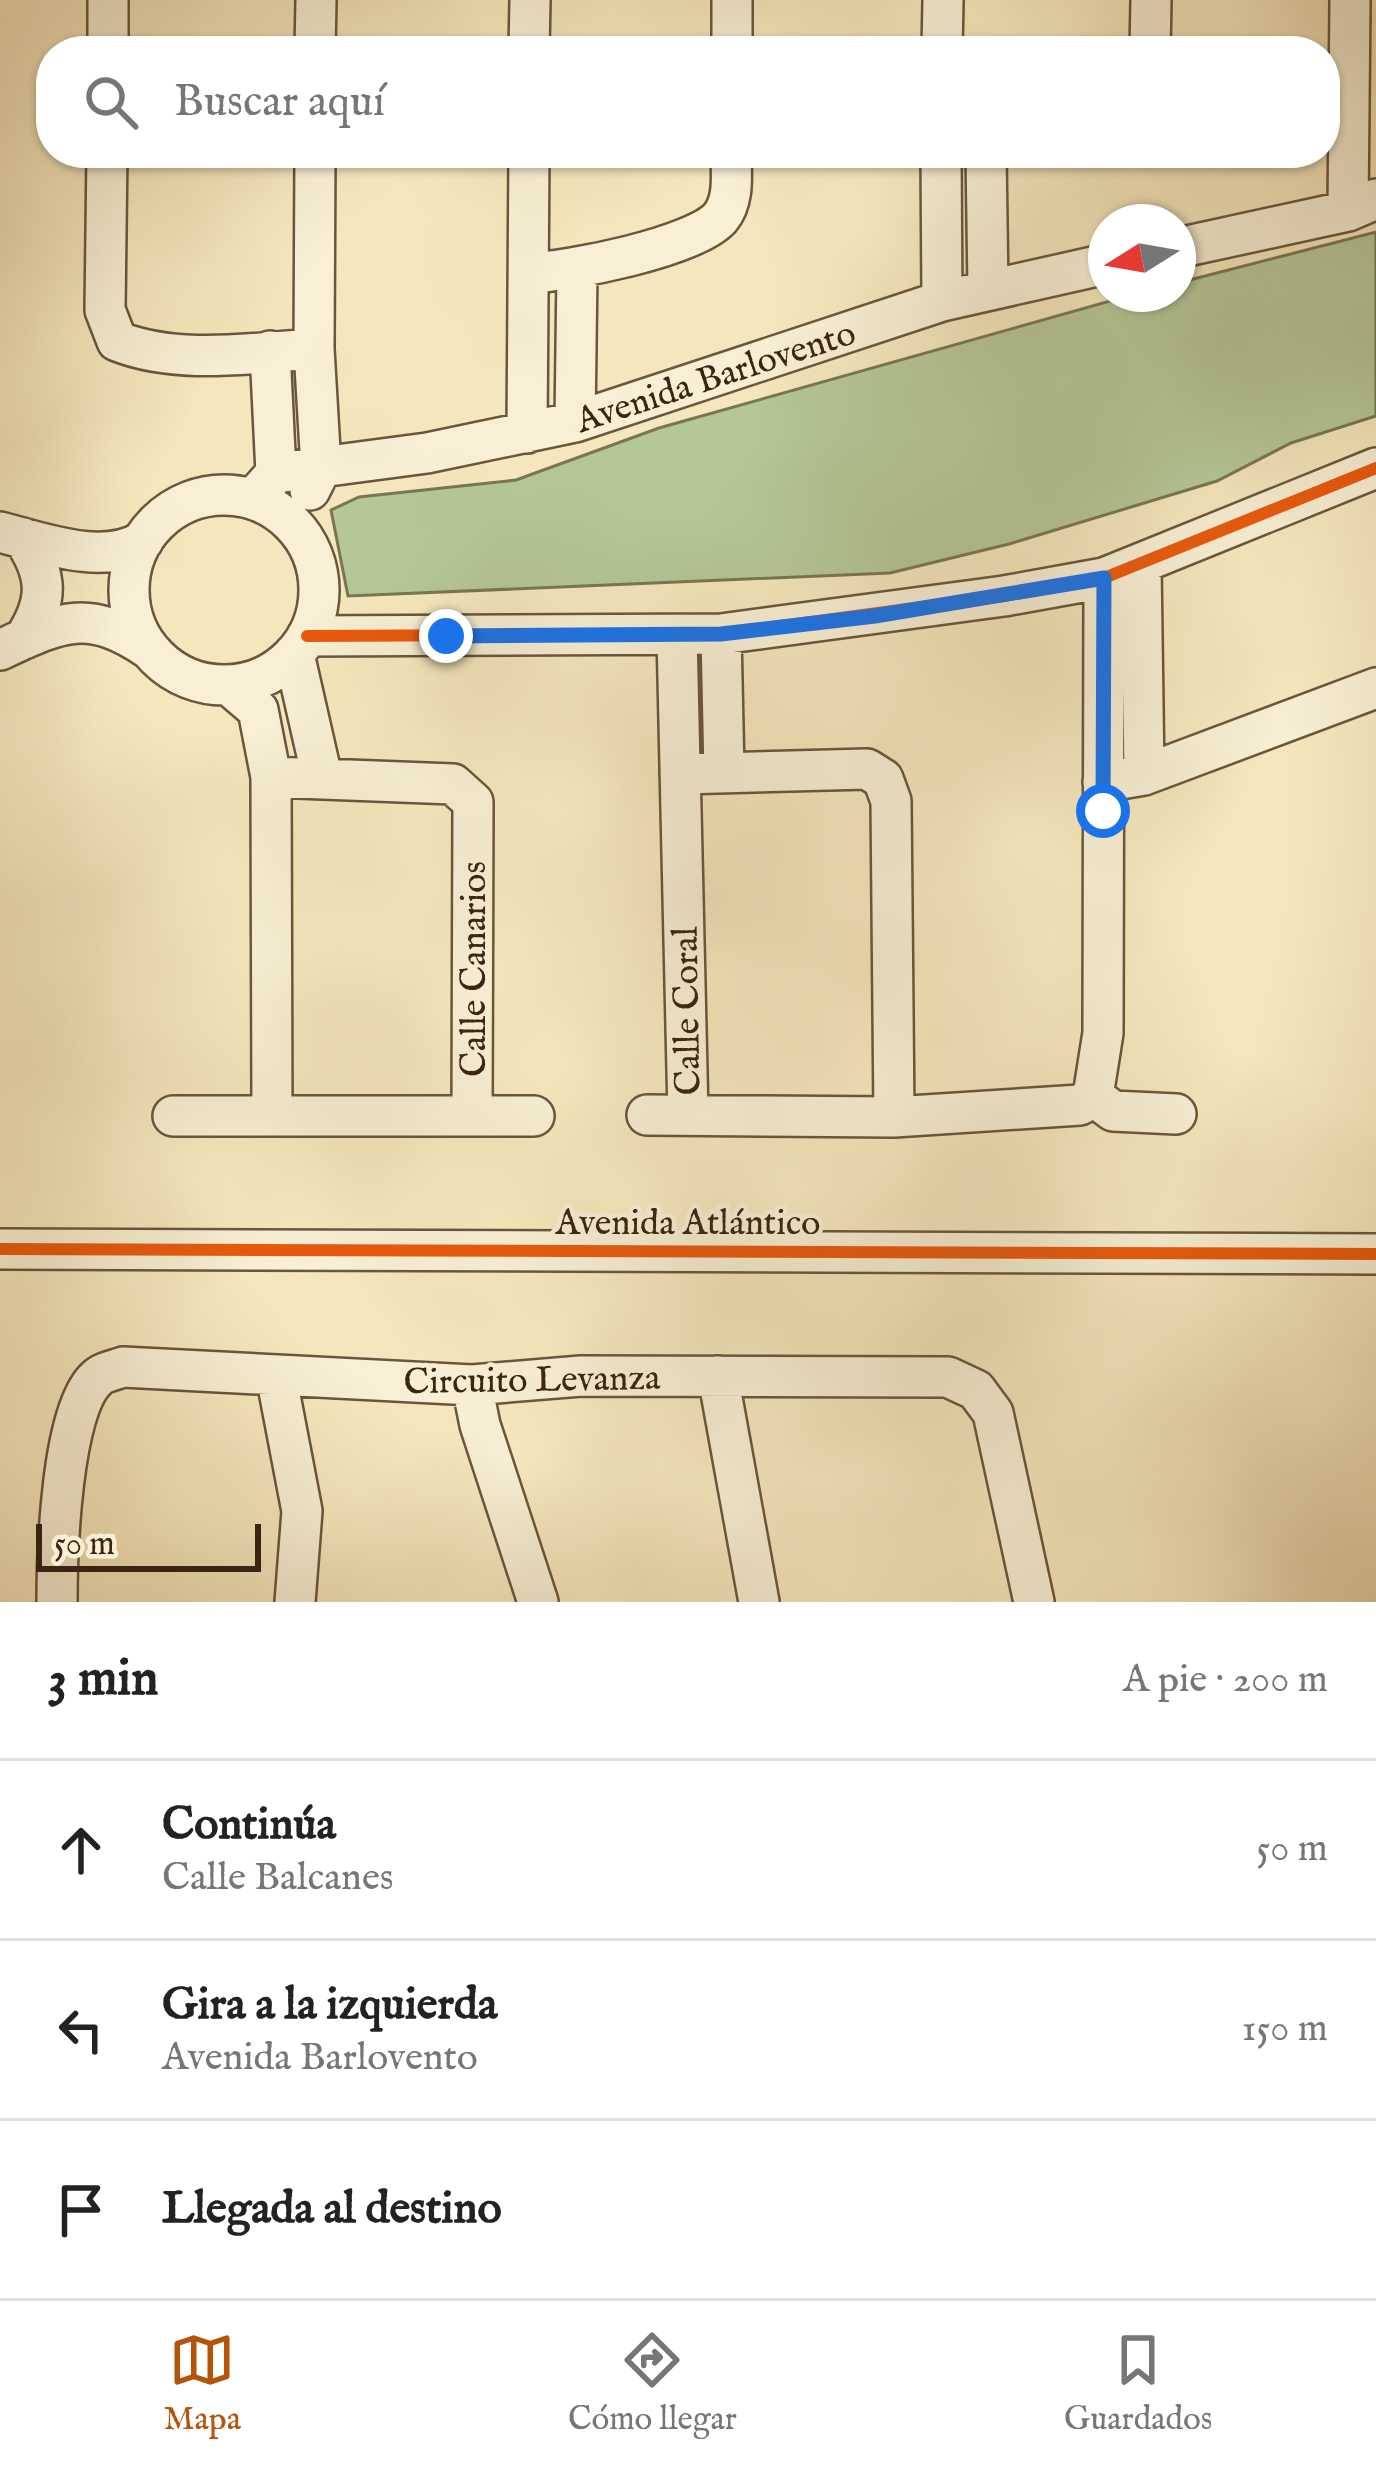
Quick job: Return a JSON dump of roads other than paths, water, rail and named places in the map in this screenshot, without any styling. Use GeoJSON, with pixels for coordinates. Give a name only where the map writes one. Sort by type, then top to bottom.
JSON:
{"type":"FeatureCollection","features":[{"type":"Feature","properties":{"kind":"street"},"geometry":{"type":"LineString","coordinates":[[108,0],[108,36]]}},
{"type":"Feature","properties":{"kind":"street"},"geometry":{"type":"LineString","coordinates":[[315,36],[316,0]]}},
{"type":"Feature","properties":{"kind":"street"},"geometry":{"type":"LineString","coordinates":[[530,0],[530,36]]}},
{"type":"Feature","properties":{"kind":"street"},"geometry":{"type":"LineString","coordinates":[[732,0],[732,36]]}},
{"type":"Feature","properties":{"kind":"street"},"geometry":{"type":"LineString","coordinates":[[942,36],[943,0]]}},
{"type":"Feature","properties":{"kind":"street"},"geometry":{"type":"LineString","coordinates":[[1150,0],[1150,36]]}},
{"type":"Feature","properties":{"kind":"street"},"geometry":{"type":"LineString","coordinates":[[1196,244],[1362,205],[1350,0]]}},
{"type":"Feature","properties":{"kind":"street"},"geometry":{"type":"LineString","coordinates":[[107,168],[105,310],[117,341],[145,352],[314,349]]}},
{"type":"Feature","properties":{"kind":"street"},"geometry":{"type":"LineString","coordinates":[[315,168],[314,349],[321,468],[305,501],[306,542],[319,588],[301,645],[322,777]]}},
{"type":"Feature","properties":{"kind":"street"},"geometry":{"type":"LineString","coordinates":[[527,433],[529,168]]}},
{"type":"Feature","properties":{"kind":"street"},"geometry":{"type":"LineString","coordinates":[[529,274],[577,271],[703,230],[721,217],[731,194],[731,168]]}},
{"type":"Feature","properties":{"kind":"street"},"geometry":{"type":"LineString","coordinates":[[941,168],[942,301]]}},
{"type":"Feature","properties":{"kind":"street"},"geometry":{"type":"LineString","coordinates":[[986,168],[988,290]]}},
{"type":"Feature","properties":{"kind":"street","name":"Avenida Barlovento"},"geometry":{"type":"LineString","coordinates":[[264,486],[321,468],[575,422],[942,301],[1088,268]]}},
{"type":"Feature","properties":{"kind":"street"},"geometry":{"type":"LineString","coordinates":[[575,422],[577,271]]}},
{"type":"Feature","properties":{"kind":"street"},"geometry":{"type":"LineString","coordinates":[[270,351],[264,486],[306,542]]}},
{"type":"Feature","properties":{"kind":"street"},"geometry":{"type":"LineString","coordinates":[[12,644],[70,621],[102,622],[149,649],[183,676],[230,686],[266,676],[301,645],[721,634],[875,616],[1122,572],[1376,468]]}},
{"type":"Feature","properties":{"kind":"street"},"geometry":{"type":"LineString","coordinates":[[11,535],[107,553],[128,550],[171,511],[190,501],[264,486]]}},
{"type":"Feature","properties":{"kind":"street"},"geometry":{"type":"LineString","coordinates":[[11,535],[43,572],[45,591],[40,614],[12,644]]}},
{"type":"Feature","properties":{"kind":"street"},"geometry":{"type":"LineString","coordinates":[[143,541],[131,572],[130,599],[149,649]]}},
{"type":"Feature","properties":{"kind":"street"},"geometry":{"type":"LineString","coordinates":[[1122,572],[1144,775]]}},
{"type":"Feature","properties":{"kind":"street"},"geometry":{"type":"LineString","coordinates":[[1122,572],[1103,782],[1103,1033],[1093,1096],[1113,1111],[1177,1114]]}},
{"type":"Feature","properties":{"kind":"street","name":"Calle Coral"},"geometry":{"type":"LineString","coordinates":[[677,634],[688,1115],[893,1117],[1080,1105],[1093,1096]]}},
{"type":"Feature","properties":{"kind":"street"},"geometry":{"type":"LineString","coordinates":[[721,634],[724,772]]}},
{"type":"Feature","properties":{"kind":"street"},"geometry":{"type":"LineString","coordinates":[[230,686],[258,710],[272,777],[272,1116]]}},
{"type":"Feature","properties":{"kind":"street"},"geometry":{"type":"LineString","coordinates":[[1103,782],[1144,775],[1376,688]]}},
{"type":"Feature","properties":{"kind":"street"},"geometry":{"type":"LineString","coordinates":[[680,774],[867,769],[883,779],[891,801],[893,1117]]}},
{"type":"Feature","properties":{"kind":"street","name":"Calle Canarios"},"geometry":{"type":"LineString","coordinates":[[172,1115],[472,1115],[473,802],[454,784],[272,777]]}},
{"type":"Feature","properties":{"kind":"street"},"geometry":{"type":"LineString","coordinates":[[472,1115],[534,1116]]}},
{"type":"Feature","properties":{"kind":"street"},"geometry":{"type":"LineString","coordinates":[[647,1115],[688,1115]]}},
{"type":"Feature","properties":{"kind":"street","name":"Avenida Atlántico"},"geometry":{"type":"LineString","coordinates":[[0,1249],[1376,1254]]}},
{"type":"Feature","properties":{"kind":"street","name":"Circuito Levanza"},"geometry":{"type":"LineString","coordinates":[[57,1602],[57,1519],[83,1395],[98,1376],[123,1366],[472,1385],[581,1376],[948,1377],[976,1390],[993,1413],[1034,1602]]}},
{"type":"Feature","properties":{"kind":"street"},"geometry":{"type":"LineString","coordinates":[[276,1375],[302,1511],[295,1602]]}},
{"type":"Feature","properties":{"kind":"street"},"geometry":{"type":"LineString","coordinates":[[718,1376],[759,1602]]}},
{"type":"Feature","properties":{"kind":"street"},"geometry":{"type":"LineString","coordinates":[[472,1385],[538,1602]]}}]}
